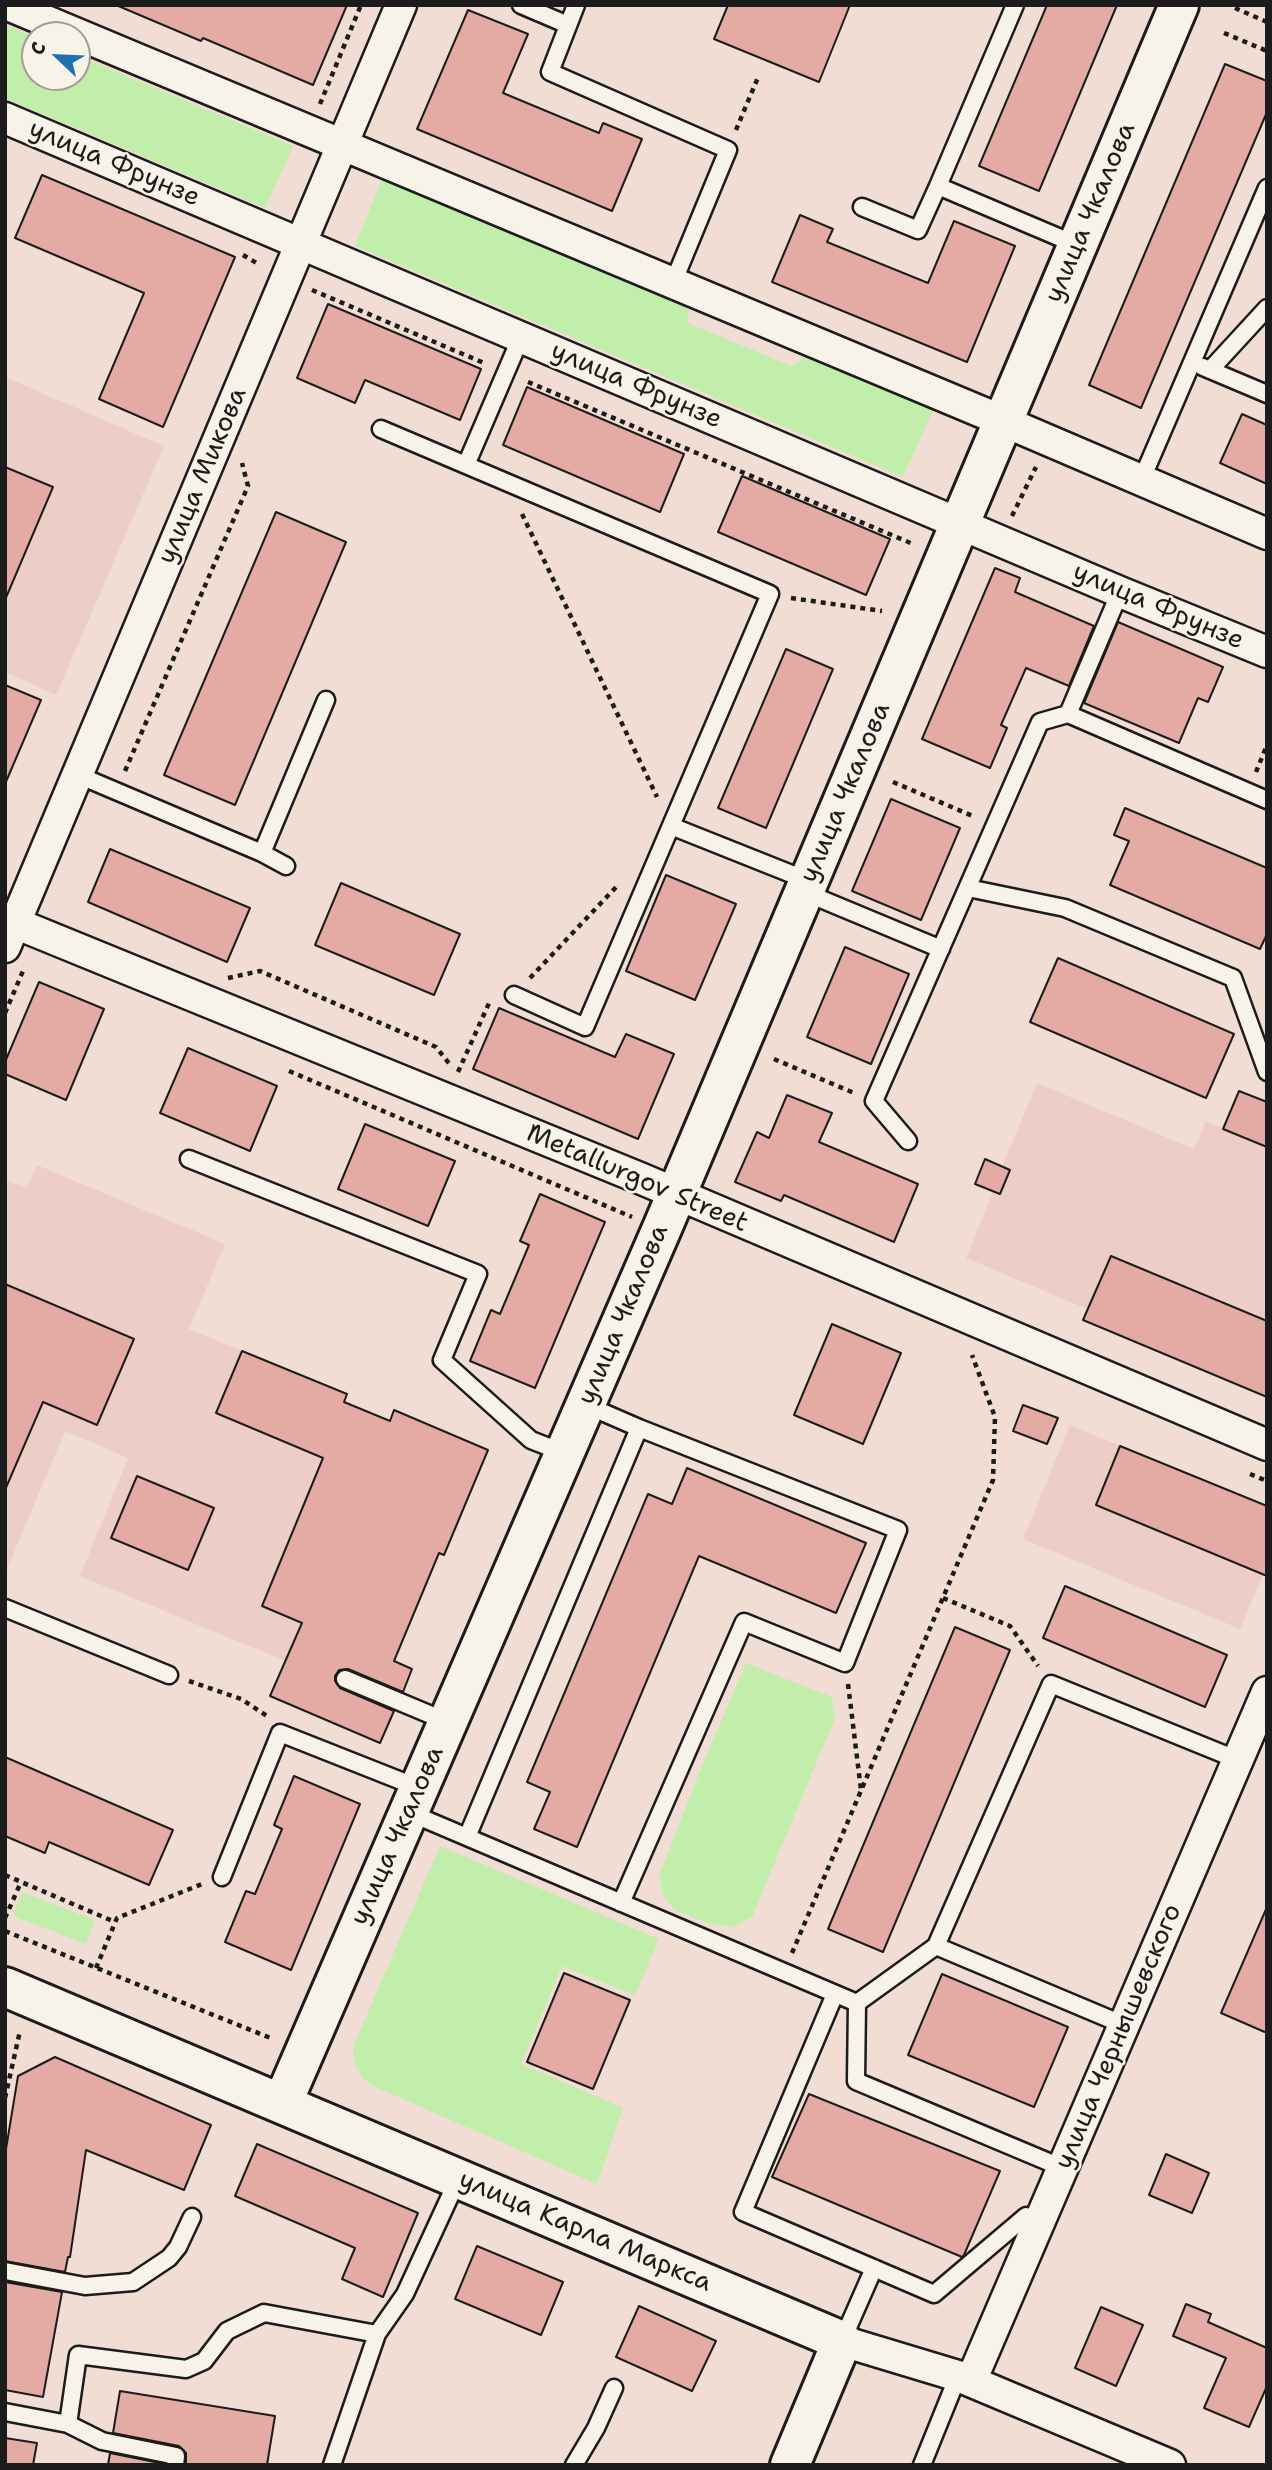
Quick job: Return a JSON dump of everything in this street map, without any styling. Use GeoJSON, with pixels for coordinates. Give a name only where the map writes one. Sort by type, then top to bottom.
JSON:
{"type":"FeatureCollection","features":[{"type":"Feature","properties":{"kind":"main road","name":"улица Чкалова"},"geometry":{"type":"LineString","coordinates":[[282,2104],[676,1194],[1179,5]]}},
{"type":"Feature","properties":{"kind":"main road","name":"улица Карла Маркса"},"geometry":{"type":"LineString","coordinates":[[5,1987],[842,2341]]}},
{"type":"Feature","properties":{"kind":"main road"},"geometry":{"type":"LineString","coordinates":[[790,2465],[842,2341]]}},
{"type":"Feature","properties":{"kind":"street"},"geometry":{"type":"LineString","coordinates":[[8,5],[1267,534]]}},
{"type":"Feature","properties":{"kind":"street","name":"улица Микова"},"geometry":{"type":"LineString","coordinates":[[9,930],[78,775],[401,5]]}},
{"type":"Feature","properties":{"kind":"street","name":"улица Фрунзе"},"geometry":{"type":"LineString","coordinates":[[5,118],[959,524],[1267,652]]}},
{"type":"Feature","properties":{"kind":"street","name":"Metallurgov Street"},"geometry":{"type":"LineString","coordinates":[[9,930],[676,1194],[1267,1445]]}},
{"type":"Feature","properties":{"kind":"street","name":"улица Чернышевского"},"geometry":{"type":"LineString","coordinates":[[965,2379],[1040,2222],[1267,1692]]}},
{"type":"Feature","properties":{"kind":"street","name":"улица Карла Маркса"},"geometry":{"type":"LineString","coordinates":[[842,2341],[965,2379],[1170,2465]]}},
{"type":"Feature","properties":{"kind":"lane"},"geometry":{"type":"LineString","coordinates":[[521,5],[568,25]]}},
{"type":"Feature","properties":{"kind":"lane"},"geometry":{"type":"LineString","coordinates":[[576,5],[550,72],[728,150],[673,283]]}},
{"type":"Feature","properties":{"kind":"lane"},"geometry":{"type":"LineString","coordinates":[[862,207],[918,230],[1015,5]]}},
{"type":"Feature","properties":{"kind":"lane"},"geometry":{"type":"LineString","coordinates":[[938,186],[1077,245]]}},
{"type":"Feature","properties":{"kind":"lane"},"geometry":{"type":"LineString","coordinates":[[1141,481],[1267,188]]}},
{"type":"Feature","properties":{"kind":"lane"},"geometry":{"type":"LineString","coordinates":[[1210,370],[1267,308]]}},
{"type":"Feature","properties":{"kind":"lane"},"geometry":{"type":"LineString","coordinates":[[466,465],[521,337]]}},
{"type":"Feature","properties":{"kind":"lane"},"geometry":{"type":"LineString","coordinates":[[1191,362],[1267,394]]}},
{"type":"Feature","properties":{"kind":"lane"},"geometry":{"type":"LineString","coordinates":[[381,429],[770,594],[585,1027],[514,995]]}},
{"type":"Feature","properties":{"kind":"lane"},"geometry":{"type":"LineString","coordinates":[[1068,715],[1120,592]]}},
{"type":"Feature","properties":{"kind":"lane"},"geometry":{"type":"LineString","coordinates":[[262,853],[326,700]]}},
{"type":"Feature","properties":{"kind":"lane"},"geometry":{"type":"LineString","coordinates":[[908,1141],[874,1101],[1040,722],[1068,715],[1267,800]]}},
{"type":"Feature","properties":{"kind":"lane"},"geometry":{"type":"LineString","coordinates":[[78,775],[262,853],[286,866]]}},
{"type":"Feature","properties":{"kind":"lane"},"geometry":{"type":"LineString","coordinates":[[670,826],[941,949]]}},
{"type":"Feature","properties":{"kind":"lane"},"geometry":{"type":"LineString","coordinates":[[968,888],[1065,908],[1233,978],[1267,1072]]}},
{"type":"Feature","properties":{"kind":"lane"},"geometry":{"type":"LineString","coordinates":[[190,1159],[478,1274],[442,1360],[531,1440],[564,1453]]}},
{"type":"Feature","properties":{"kind":"lane"},"geometry":{"type":"LineString","coordinates":[[585,1405],[898,1530],[845,1662],[744,1622],[621,1903]]}},
{"type":"Feature","properties":{"kind":"lane"},"geometry":{"type":"LineString","coordinates":[[467,1837],[639,1428]]}},
{"type":"Feature","properties":{"kind":"lane"},"geometry":{"type":"LineString","coordinates":[[5,1608],[169,1675]]}},
{"type":"Feature","properties":{"kind":"lane"},"geometry":{"type":"LineString","coordinates":[[345,1679],[448,1722]]}},
{"type":"Feature","properties":{"kind":"lane"},"geometry":{"type":"LineString","coordinates":[[857,2003],[936,1945],[1051,1684],[1238,1760]]}},
{"type":"Feature","properties":{"kind":"lane"},"geometry":{"type":"LineString","coordinates":[[222,1877],[280,1733],[414,1800],[467,1837],[857,2003]]}},
{"type":"Feature","properties":{"kind":"lane"},"geometry":{"type":"LineString","coordinates":[[936,1945],[1124,2025]]}},
{"type":"Feature","properties":{"kind":"lane"},"geometry":{"type":"LineString","coordinates":[[835,1994],[743,2212],[934,2294],[1026,2216],[1040,2222]]}},
{"type":"Feature","properties":{"kind":"lane"},"geometry":{"type":"LineString","coordinates":[[857,2003],[856,2081],[1063,2168]]}},
{"type":"Feature","properties":{"kind":"lane"},"geometry":{"type":"LineString","coordinates":[[332,2465],[377,2334],[405,2294],[458,2178]]}},
{"type":"Feature","properties":{"kind":"lane"},"geometry":{"type":"LineString","coordinates":[[5,2271],[85,2286],[133,2282],[169,2258],[178,2247],[192,2217]]}},
{"type":"Feature","properties":{"kind":"lane"},"geometry":{"type":"LineString","coordinates":[[842,2341],[874,2268]]}},
{"type":"Feature","properties":{"kind":"lane"},"geometry":{"type":"LineString","coordinates":[[68,2424],[78,2355],[186,2369],[204,2361],[226,2331],[264,2313],[377,2334]]}},
{"type":"Feature","properties":{"kind":"lane"},"geometry":{"type":"LineString","coordinates":[[922,2465],[965,2379]]}},
{"type":"Feature","properties":{"kind":"lane"},"geometry":{"type":"LineString","coordinates":[[574,2465],[596,2428],[614,2388]]}},
{"type":"Feature","properties":{"kind":"lane"},"geometry":{"type":"LineString","coordinates":[[5,2412],[68,2424],[102,2441],[176,2456],[175,2465]]}},
{"type":"Feature","properties":{"kind":"path"},"geometry":{"type":"LineString","coordinates":[[1235,8],[1267,22]]}},
{"type":"Feature","properties":{"kind":"path"},"geometry":{"type":"LineString","coordinates":[[1224,33],[1267,51]]}},
{"type":"Feature","properties":{"kind":"path"},"geometry":{"type":"LineString","coordinates":[[728,150],[759,75]]}},
{"type":"Feature","properties":{"kind":"path"},"geometry":{"type":"LineString","coordinates":[[1000,541],[1049,441]]}},
{"type":"Feature","properties":{"kind":"path"},"geometry":{"type":"LineString","coordinates":[[507,482],[670,826]]}},
{"type":"Feature","properties":{"kind":"path"},"geometry":{"type":"LineString","coordinates":[[770,594],[882,611]]}},
{"type":"Feature","properties":{"kind":"path"},"geometry":{"type":"LineString","coordinates":[[893,782],[995,825]]}},
{"type":"Feature","properties":{"kind":"path"},"geometry":{"type":"LineString","coordinates":[[227,978],[260,971],[436,1046],[458,1074],[493,995],[514,995],[619,884]]}},
{"type":"Feature","properties":{"kind":"path"},"geometry":{"type":"LineString","coordinates":[[774,1059],[874,1101]]}},
{"type":"Feature","properties":{"kind":"path"},"geometry":{"type":"LineString","coordinates":[[784,1972],[993,1479],[995,1417],[972,1355]]}},
{"type":"Feature","properties":{"kind":"path"},"geometry":{"type":"LineString","coordinates":[[943,1598],[1010,1626],[1051,1684]]}},
{"type":"Feature","properties":{"kind":"path"},"geometry":{"type":"LineString","coordinates":[[845,1662],[862,1791]]}},
{"type":"Feature","properties":{"kind":"path"},"geometry":{"type":"LineString","coordinates":[[169,1675],[241,1699],[270,1718],[280,1733]]}},
{"type":"Feature","properties":{"kind":"path"},"geometry":{"type":"LineString","coordinates":[[5,1875],[115,1922]]}},
{"type":"Feature","properties":{"kind":"path"},"geometry":{"type":"LineString","coordinates":[[96,1968],[117,1918],[222,1877]]}},
{"type":"Feature","properties":{"kind":"path"},"geometry":{"type":"LineString","coordinates":[[5,1918],[20,1882]]}},
{"type":"Feature","properties":{"kind":"path"},"geometry":{"type":"LineString","coordinates":[[5,1931],[278,2041]]}},
{"type":"Feature","properties":{"kind":"path"},"geometry":{"type":"LineString","coordinates":[[5,2098],[21,2023]]}},
{"type":"Feature","properties":{"kind":"shaded area"},"geometry":{"type":"Polygon","coordinates":[[[5,377],[164,446],[56,695],[5,672],[5,377]]]}},
{"type":"Feature","properties":{"kind":"shaded area"},"geometry":{"type":"Polygon","coordinates":[[[1037,1083],[1194,1149],[1206,1121],[1267,1147],[1267,1397],[1083,1320],[1087,1309],[966,1258],[993,1191],[1000,1194],[1010,1170],[1002,1167],[1037,1083]]]}},
{"type":"Feature","properties":{"kind":"shaded area"},"geometry":{"type":"Polygon","coordinates":[[[37,1165],[225,1244],[189,1329],[347,1394],[344,1402],[389,1421],[394,1410],[488,1450],[444,1555],[439,1553],[394,1661],[412,1669],[402,1693],[390,1689],[383,1704],[395,1709],[380,1743],[270,1696],[285,1661],[80,1576],[128,1458],[65,1431],[5,1574],[5,1180],[27,1188],[37,1165]]]}},
{"type":"Feature","properties":{"kind":"shaded area"},"geometry":{"type":"Polygon","coordinates":[[[1070,1425],[1267,1506],[1267,1565],[1240,1629],[1023,1539],[1070,1425]]]}},
{"type":"Feature","properties":{"kind":"green space"},"geometry":{"type":"Polygon","coordinates":[[[5,24],[21,31],[21,91],[91,91],[91,61],[293,146],[265,208],[5,98],[5,24]]]}},
{"type":"Feature","properties":{"kind":"green space"},"geometry":{"type":"Polygon","coordinates":[[[386,170],[689,303],[688,323],[791,366],[809,355],[933,410],[903,477],[355,246],[386,170]]]}},
{"type":"Feature","properties":{"kind":"green space"},"geometry":{"type":"Polygon","coordinates":[[[746,1663],[832,1697],[835,1718],[752,1917],[732,1927],[707,1923],[675,1910],[663,1895],[659,1876],[746,1663]]]}},
{"type":"Feature","properties":{"kind":"green space"},"geometry":{"type":"Polygon","coordinates":[[[440,1846],[659,1939],[635,1995],[562,1966],[521,2064],[623,2108],[597,2184],[373,2086],[362,2078],[356,2067],[353,2052],[355,2042],[440,1846]]]}},
{"type":"Feature","properties":{"kind":"green space"},"geometry":{"type":"Polygon","coordinates":[[[22,1892],[95,1920],[86,1944],[13,1916],[22,1892]]]}},
{"type":"Feature","properties":{"kind":"building"},"geometry":{"type":"Polygon","coordinates":[[[116,5],[347,5],[313,85],[203,38],[201,41],[116,5]]]}},
{"type":"Feature","properties":{"kind":"building"},"geometry":{"type":"Polygon","coordinates":[[[728,5],[850,5],[819,82],[714,39],[728,5]]]}},
{"type":"Feature","properties":{"kind":"building"},"geometry":{"type":"Polygon","coordinates":[[[1047,5],[1117,5],[1039,191],[979,166],[1047,5]]]}},
{"type":"Feature","properties":{"kind":"building"},"geometry":{"type":"Polygon","coordinates":[[[468,10],[528,34],[503,93],[599,133],[603,123],[642,139],[612,211],[417,129],[468,10]]]}},
{"type":"Feature","properties":{"kind":"building"},"geometry":{"type":"Polygon","coordinates":[[[1225,64],[1267,81],[1267,112],[1141,408],[1089,385],[1225,64]]]}},
{"type":"Feature","properties":{"kind":"building"},"geometry":{"type":"Polygon","coordinates":[[[42,175],[235,257],[163,427],[99,399],[144,293],[15,238],[42,175]]]}},
{"type":"Feature","properties":{"kind":"building"},"geometry":{"type":"Polygon","coordinates":[[[800,215],[833,229],[827,242],[928,283],[954,221],[1015,246],[967,362],[772,282],[800,215]]]}},
{"type":"Feature","properties":{"kind":"building"},"geometry":{"type":"Polygon","coordinates":[[[328,304],[481,369],[460,420],[365,380],[355,403],[297,378],[328,304]]]}},
{"type":"Feature","properties":{"kind":"building"},"geometry":{"type":"Polygon","coordinates":[[[527,387],[684,454],[660,512],[503,445],[527,387]]]}},
{"type":"Feature","properties":{"kind":"building"},"geometry":{"type":"Polygon","coordinates":[[[1242,414],[1267,425],[1267,484],[1220,463],[1242,414]]]}},
{"type":"Feature","properties":{"kind":"building"},"geometry":{"type":"Polygon","coordinates":[[[5,467],[53,487],[5,600],[5,467]]]}},
{"type":"Feature","properties":{"kind":"building"},"geometry":{"type":"Polygon","coordinates":[[[742,476],[890,539],[866,595],[718,532],[742,476]]]}},
{"type":"Feature","properties":{"kind":"building"},"geometry":{"type":"Polygon","coordinates":[[[276,512],[346,542],[235,805],[164,775],[276,512]]]}},
{"type":"Feature","properties":{"kind":"building"},"geometry":{"type":"Polygon","coordinates":[[[995,568],[1020,578],[1015,592],[1094,626],[1069,686],[1026,668],[1001,725],[1007,728],[990,768],[922,739],[995,568]]]}},
{"type":"Feature","properties":{"kind":"building"},"geometry":{"type":"Polygon","coordinates":[[[1118,622],[1223,667],[1208,702],[1198,698],[1179,743],[1084,703],[1118,622]]]}},
{"type":"Feature","properties":{"kind":"building"},"geometry":{"type":"Polygon","coordinates":[[[786,649],[833,669],[766,828],[718,808],[786,649]]]}},
{"type":"Feature","properties":{"kind":"building"},"geometry":{"type":"Polygon","coordinates":[[[5,685],[41,700],[5,784],[5,685]]]}},
{"type":"Feature","properties":{"kind":"building"},"geometry":{"type":"Polygon","coordinates":[[[891,799],[960,828],[921,920],[852,891],[891,799]]]}},
{"type":"Feature","properties":{"kind":"building"},"geometry":{"type":"Polygon","coordinates":[[[1125,808],[1267,868],[1267,934],[1260,949],[1110,885],[1129,841],[1114,835],[1125,808]]]}},
{"type":"Feature","properties":{"kind":"building"},"geometry":{"type":"Polygon","coordinates":[[[110,849],[250,908],[227,962],[88,902],[110,849]]]}},
{"type":"Feature","properties":{"kind":"building"},"geometry":{"type":"Polygon","coordinates":[[[666,875],[736,904],[695,1000],[626,971],[666,875]]]}},
{"type":"Feature","properties":{"kind":"building"},"geometry":{"type":"Polygon","coordinates":[[[341,883],[460,934],[434,995],[315,945],[341,883]]]}},
{"type":"Feature","properties":{"kind":"building"},"geometry":{"type":"Polygon","coordinates":[[[845,947],[909,974],[871,1064],[807,1037],[845,947]]]}},
{"type":"Feature","properties":{"kind":"building"},"geometry":{"type":"Polygon","coordinates":[[[1058,958],[1234,1034],[1206,1098],[1030,1022],[1058,958]]]}},
{"type":"Feature","properties":{"kind":"building"},"geometry":{"type":"Polygon","coordinates":[[[39,982],[104,1009],[66,1100],[5,1074],[5,1062],[39,982]]]}},
{"type":"Feature","properties":{"kind":"building"},"geometry":{"type":"Polygon","coordinates":[[[499,1008],[615,1057],[626,1034],[674,1054],[638,1139],[473,1069],[499,1008]]]}},
{"type":"Feature","properties":{"kind":"building"},"geometry":{"type":"Polygon","coordinates":[[[188,1048],[277,1086],[250,1151],[160,1113],[188,1048]]]}},
{"type":"Feature","properties":{"kind":"building"},"geometry":{"type":"Polygon","coordinates":[[[1239,1091],[1267,1102],[1267,1147],[1223,1129],[1239,1091]]]}},
{"type":"Feature","properties":{"kind":"building"},"geometry":{"type":"Polygon","coordinates":[[[787,1095],[832,1113],[819,1142],[918,1184],[894,1242],[784,1195],[781,1201],[735,1182],[757,1132],[769,1138],[787,1095]]]}},
{"type":"Feature","properties":{"kind":"building"},"geometry":{"type":"Polygon","coordinates":[[[365,1124],[455,1161],[428,1226],[338,1189],[365,1124]]]}},
{"type":"Feature","properties":{"kind":"building"},"geometry":{"type":"Polygon","coordinates":[[[985,1159],[1010,1170],[1000,1194],[975,1184],[985,1159]]]}},
{"type":"Feature","properties":{"kind":"building"},"geometry":{"type":"Polygon","coordinates":[[[540,1194],[605,1222],[535,1388],[470,1361],[491,1310],[500,1314],[529,1245],[520,1241],[540,1194]]]}},
{"type":"Feature","properties":{"kind":"building"},"geometry":{"type":"Polygon","coordinates":[[[1111,1256],[1267,1321],[1267,1397],[1083,1320],[1111,1256]]]}},
{"type":"Feature","properties":{"kind":"building"},"geometry":{"type":"Polygon","coordinates":[[[5,1284],[134,1339],[97,1425],[43,1402],[5,1490],[5,1284]]]}},
{"type":"Feature","properties":{"kind":"building"},"geometry":{"type":"Polygon","coordinates":[[[832,1324],[901,1353],[863,1444],[794,1415],[832,1324]]]}},
{"type":"Feature","properties":{"kind":"building"},"geometry":{"type":"Polygon","coordinates":[[[242,1351],[347,1394],[344,1402],[390,1421],[394,1410],[488,1450],[444,1555],[439,1553],[394,1661],[412,1669],[403,1692],[348,1669],[339,1670],[335,1676],[340,1688],[394,1711],[380,1743],[270,1696],[302,1623],[262,1606],[323,1458],[216,1413],[242,1351]]]}},
{"type":"Feature","properties":{"kind":"building"},"geometry":{"type":"Polygon","coordinates":[[[1023,1405],[1058,1418],[1047,1444],[1013,1431],[1023,1405]]]}},
{"type":"Feature","properties":{"kind":"building"},"geometry":{"type":"Polygon","coordinates":[[[1120,1446],[1267,1506],[1267,1576],[1096,1505],[1120,1446]]]}},
{"type":"Feature","properties":{"kind":"building"},"geometry":{"type":"Polygon","coordinates":[[[687,1468],[866,1543],[836,1613],[699,1556],[577,1847],[534,1829],[550,1792],[527,1782],[648,1494],[672,1504],[687,1468]]]}},
{"type":"Feature","properties":{"kind":"building"},"geometry":{"type":"Polygon","coordinates":[[[137,1476],[214,1508],[188,1570],[111,1538],[137,1476]]]}},
{"type":"Feature","properties":{"kind":"building"},"geometry":{"type":"Polygon","coordinates":[[[1065,1586],[1227,1655],[1205,1707],[1043,1638],[1065,1586]]]}},
{"type":"Feature","properties":{"kind":"building"},"geometry":{"type":"Polygon","coordinates":[[[955,1627],[1010,1650],[883,1952],[828,1929],[955,1627]]]}},
{"type":"Feature","properties":{"kind":"building"},"geometry":{"type":"Polygon","coordinates":[[[5,1757],[173,1830],[149,1885],[49,1842],[45,1853],[5,1836],[5,1757]]]}},
{"type":"Feature","properties":{"kind":"building"},"geometry":{"type":"Polygon","coordinates":[[[294,1776],[360,1804],[291,1970],[225,1942],[246,1891],[255,1894],[282,1829],[274,1825],[294,1776]]]}},
{"type":"Feature","properties":{"kind":"building"},"geometry":{"type":"Polygon","coordinates":[[[1267,1907],[1267,2033],[1221,2013],[1267,1907]]]}},
{"type":"Feature","properties":{"kind":"building"},"geometry":{"type":"Polygon","coordinates":[[[564,1973],[630,2000],[593,2089],[527,2062],[564,1973]]]}},
{"type":"Feature","properties":{"kind":"building"},"geometry":{"type":"Polygon","coordinates":[[[942,1974],[1068,2027],[1034,2107],[908,2055],[942,1974]]]}},
{"type":"Feature","properties":{"kind":"building"},"geometry":{"type":"Polygon","coordinates":[[[55,2057],[211,2125],[184,2190],[86,2150],[70,2257],[65,2272],[5,2261],[5,2155],[18,2076],[55,2057]]]}},
{"type":"Feature","properties":{"kind":"building"},"geometry":{"type":"Polygon","coordinates":[[[809,2094],[1000,2171],[962,2257],[772,2177],[809,2094]]]}},
{"type":"Feature","properties":{"kind":"building"},"geometry":{"type":"Polygon","coordinates":[[[257,2144],[418,2213],[383,2297],[342,2279],[355,2248],[235,2196],[257,2144]]]}},
{"type":"Feature","properties":{"kind":"building"},"geometry":{"type":"Polygon","coordinates":[[[1166,2154],[1209,2173],[1192,2213],[1149,2195],[1166,2154]]]}},
{"type":"Feature","properties":{"kind":"building"},"geometry":{"type":"Polygon","coordinates":[[[477,2246],[563,2282],[541,2335],[455,2299],[477,2246]]]}},
{"type":"Feature","properties":{"kind":"building"},"geometry":{"type":"Polygon","coordinates":[[[5,2282],[62,2292],[43,2397],[5,2390],[5,2282]]]}},
{"type":"Feature","properties":{"kind":"building"},"geometry":{"type":"Polygon","coordinates":[[[1186,2304],[1211,2314],[1208,2322],[1267,2348],[1267,2386],[1249,2427],[1204,2408],[1226,2358],[1173,2336],[1186,2304]]]}},
{"type":"Feature","properties":{"kind":"building"},"geometry":{"type":"Polygon","coordinates":[[[639,2306],[716,2341],[692,2391],[616,2357],[639,2306]]]}},
{"type":"Feature","properties":{"kind":"building"},"geometry":{"type":"Polygon","coordinates":[[[1101,2307],[1143,2325],[1116,2386],[1075,2368],[1101,2307]]]}},
{"type":"Feature","properties":{"kind":"building"},"geometry":{"type":"Polygon","coordinates":[[[120,2391],[275,2416],[267,2465],[186,2465],[186,2453],[179,2446],[113,2433],[120,2391]]]}},
{"type":"Feature","properties":{"kind":"building"},"geometry":{"type":"Polygon","coordinates":[[[5,2438],[37,2443],[33,2465],[5,2465],[5,2438]]]}},
{"type":"Feature","properties":{"kind":"building"},"geometry":{"type":"Polygon","coordinates":[[[110,2453],[165,2464],[165,2465],[108,2465],[110,2453]]]}}]}
